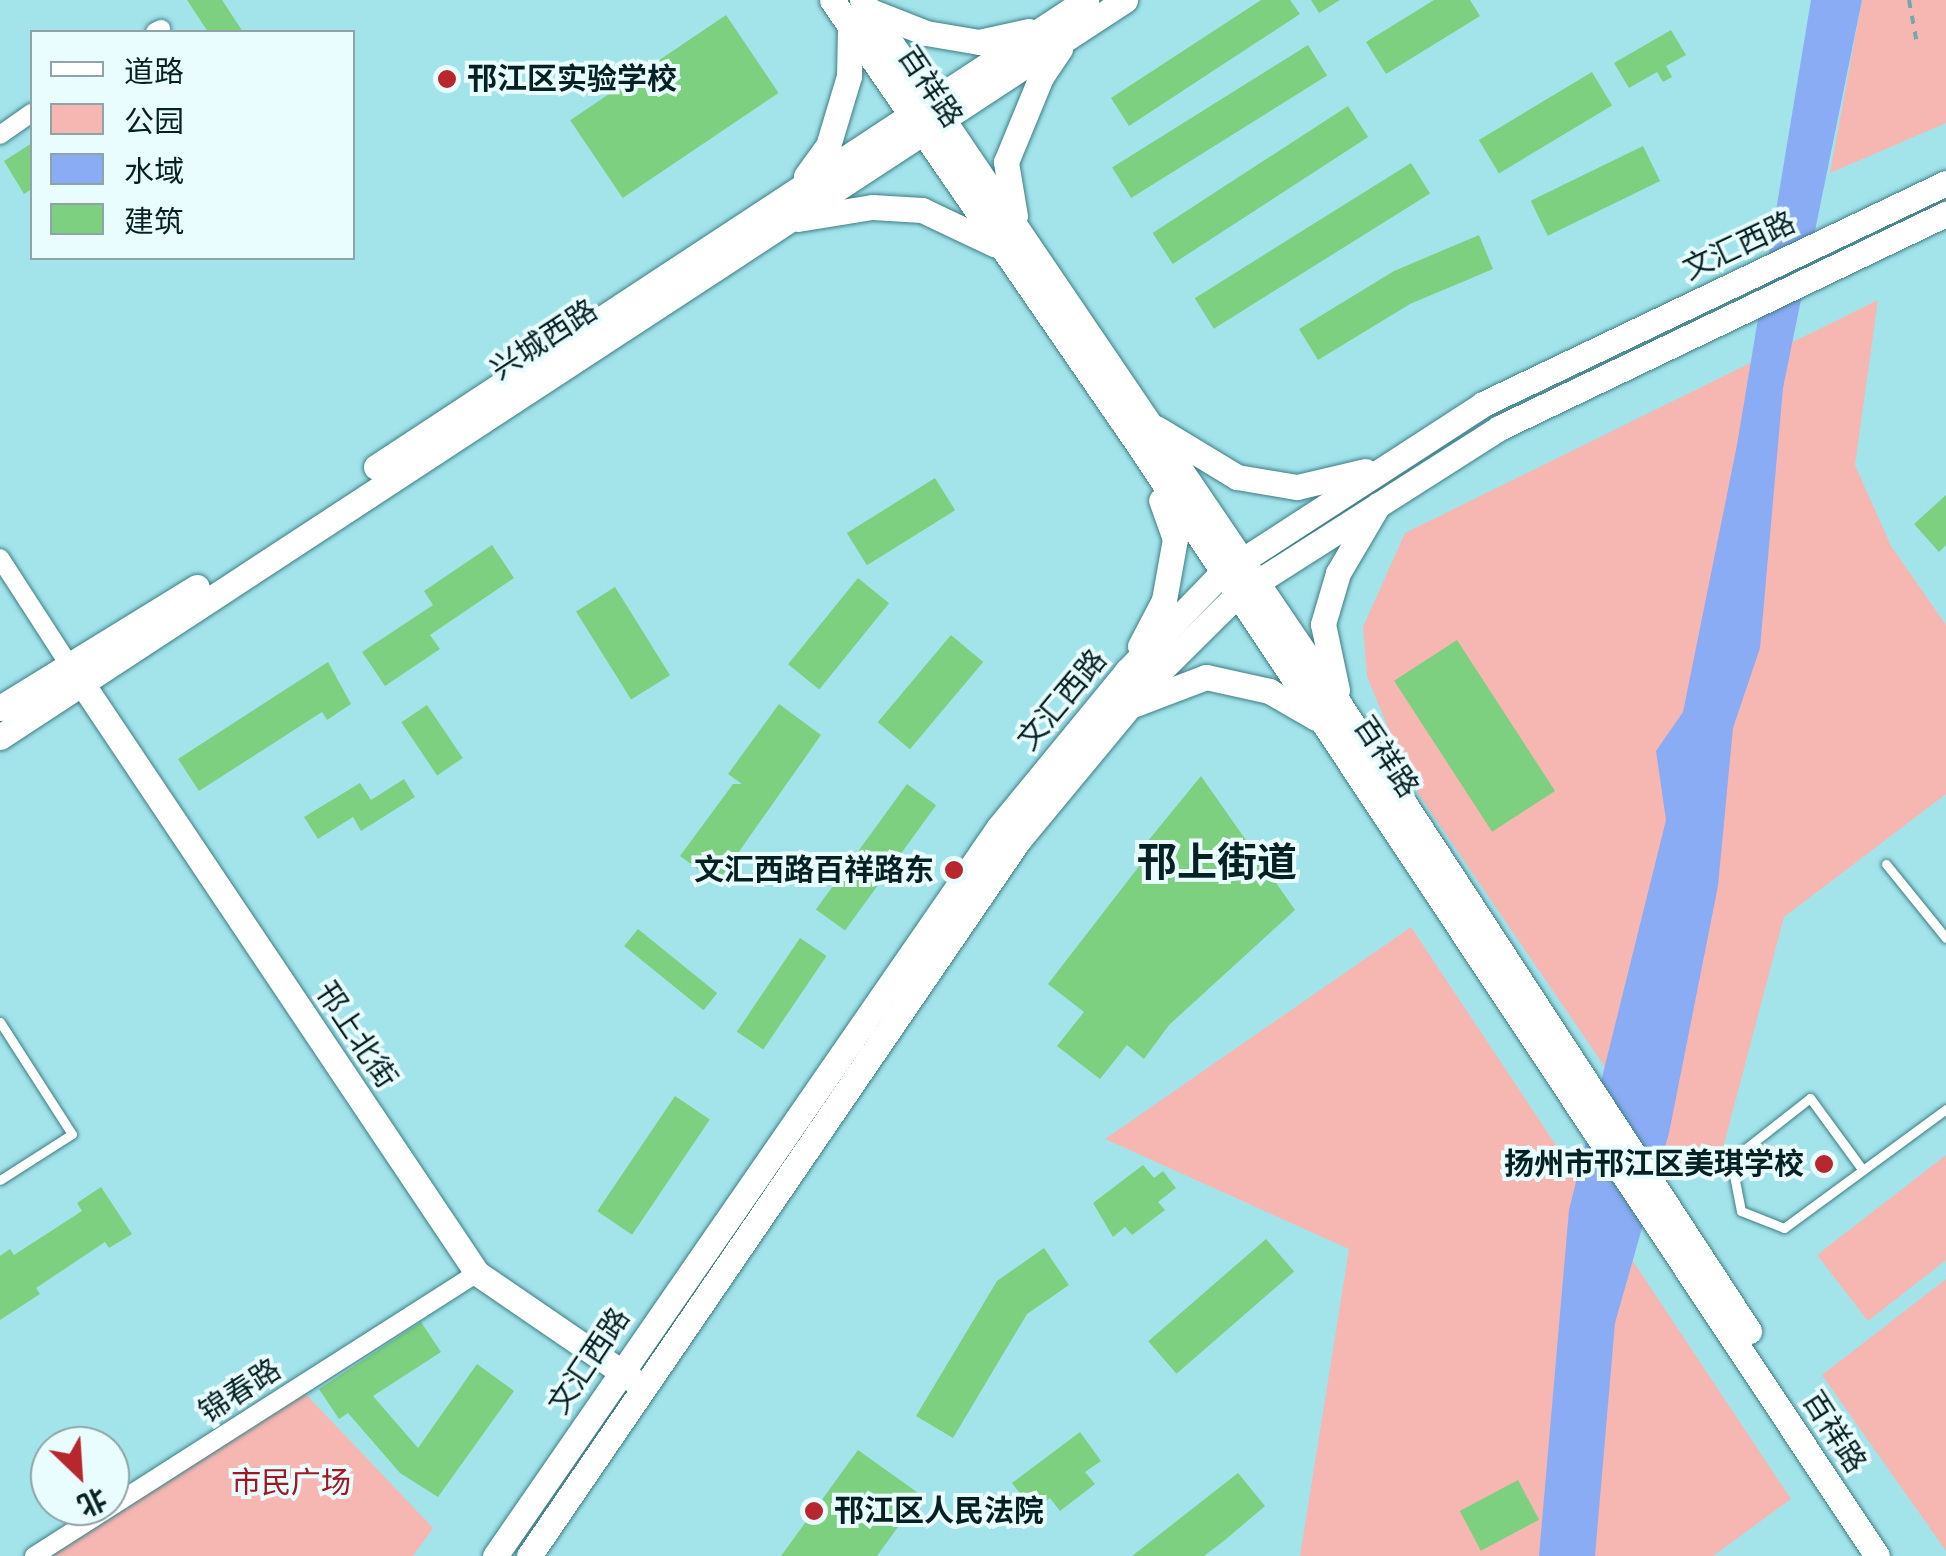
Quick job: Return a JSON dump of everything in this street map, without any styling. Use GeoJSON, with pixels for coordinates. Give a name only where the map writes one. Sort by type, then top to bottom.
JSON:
{"type":"FeatureCollection","features":[{"type":"Feature","properties":{"kind":"street","name":"百祥路"},"geometry":{"type":"LineString","coordinates":[[832,0],[861,12],[940,110],[1148,423],[1238,578]]}},
{"type":"Feature","properties":{"kind":"street","name":"兴城西路"},"geometry":{"type":"LineString","coordinates":[[1056,32],[1086,0]]}},
{"type":"Feature","properties":{"kind":"street","name":"兴城西路"},"geometry":{"type":"LineString","coordinates":[[0,708],[75,674],[788,221],[917,126],[1056,32],[1125,0]]}},
{"type":"Feature","properties":{"kind":"street","name":"百祥路"},"geometry":{"type":"LineString","coordinates":[[861,12],[917,126],[1331,713],[1660,1212],[1877,1556]]}},
{"type":"Feature","properties":{"kind":"street"},"geometry":{"type":"LineString","coordinates":[[796,189],[828,146],[849,76],[861,12],[926,32],[980,42],[1056,32],[1006,162],[1017,226]]}},
{"type":"Feature","properties":{"kind":"street"},"geometry":{"type":"LineString","coordinates":[[0,135],[30,114]]}},
{"type":"Feature","properties":{"kind":"street","name":"兴城西路"},"geometry":{"type":"LineString","coordinates":[[0,737],[75,674],[207,581],[796,189],[917,126]]}},
{"type":"Feature","properties":{"kind":"street","name":"文汇西路"},"geometry":{"type":"LineString","coordinates":[[495,1556],[999,827],[1126,671],[1238,578],[1384,467],[1483,404],[1946,184]]}},
{"type":"Feature","properties":{"kind":"street"},"geometry":{"type":"LineString","coordinates":[[788,221],[872,207],[922,210],[1001,247]]}},
{"type":"Feature","properties":{"kind":"street","name":"文汇西路"},"geometry":{"type":"LineString","coordinates":[[529,1556],[1018,841],[1238,578],[1381,500],[1499,428],[1703,326],[1946,214]]}},
{"type":"Feature","properties":{"kind":"street"},"geometry":{"type":"LineString","coordinates":[[1148,423],[1237,477],[1298,487],[1384,467]]}},
{"type":"Feature","properties":{"kind":"street"},"geometry":{"type":"LineString","coordinates":[[1126,671],[1164,600],[1174,539],[1144,453]]}},
{"type":"Feature","properties":{"kind":"street"},"geometry":{"type":"LineString","coordinates":[[1130,706],[1206,677],[1269,691],[1331,713],[1324,624],[1338,573],[1381,500]]}},
{"type":"Feature","properties":{"kind":"street"},"geometry":{"type":"LineString","coordinates":[[0,558],[75,674]]}},
{"type":"Feature","properties":{"kind":"street","name":"邗上北街"},"geometry":{"type":"LineString","coordinates":[[75,674],[476,1273],[645,1388]]}},
{"type":"Feature","properties":{"kind":"street","name":"百祥路"},"geometry":{"type":"LineString","coordinates":[[1660,1212],[1896,1556]]}},
{"type":"Feature","properties":{"kind":"street","name":"锦春路"},"geometry":{"type":"LineString","coordinates":[[34,1556],[476,1273]]}},
{"type":"Feature","properties":{"kind":"lane"},"geometry":{"type":"LineString","coordinates":[[1886,864],[1946,938]]}},
{"type":"Feature","properties":{"kind":"lane"},"geometry":{"type":"LineString","coordinates":[[0,1022],[72,1134],[0,1180]]}},
{"type":"Feature","properties":{"kind":"lane"},"geometry":{"type":"LineString","coordinates":[[1862,1169],[1810,1098],[1731,1160],[1741,1211],[1784,1228],[1946,1109]]}},
{"type":"Feature","properties":{"kind":"path"},"geometry":{"type":"LineString","coordinates":[[1909,0],[1917,44]]}},
{"type":"Feature","properties":{"kind":"green space"},"geometry":{"type":"Polygon","coordinates":[[[1862,0],[1946,0],[1946,123],[1830,173],[1862,0]]]}},
{"type":"Feature","properties":{"kind":"green space"},"geometry":{"type":"Polygon","coordinates":[[[1878,300],[1855,465],[1891,546],[1946,625],[1946,794],[1784,917],[1723,1148],[1682,1180],[1409,780],[1367,676],[1363,627],[1405,533],[1878,300]]]}},
{"type":"Feature","properties":{"kind":"green space"},"geometry":{"type":"Polygon","coordinates":[[[1411,927],[1791,1499],[1713,1556],[1300,1556],[1349,1249],[1105,1139],[1411,927]]]}},
{"type":"Feature","properties":{"kind":"green space"},"geometry":{"type":"Polygon","coordinates":[[[1946,1155],[1946,1260],[1868,1321],[1817,1255],[1946,1155]]]}},
{"type":"Feature","properties":{"kind":"green space"},"geometry":{"type":"Polygon","coordinates":[[[1946,1279],[1946,1551],[1822,1375],[1946,1279]]]}},
{"type":"Feature","properties":{"kind":"green space","name":"市民广场"},"geometry":{"type":"Polygon","coordinates":[[[302,1390],[433,1528],[413,1556],[52,1556],[97,1526],[130,1526],[130,1504],[302,1390]]]}},
{"type":"Feature","properties":{"kind":"water"},"geometry":{"type":"Polygon","coordinates":[[[1811,0],[1862,0],[1783,388],[1760,648],[1733,728],[1718,886],[1669,1133],[1615,1323],[1595,1556],[1539,1556],[1569,1210],[1666,820],[1656,751],[1683,712],[1737,445],[1811,0]]]}},
{"type":"Feature","properties":{"kind":"building"},"geometry":{"type":"Polygon","coordinates":[[[187,0],[222,0],[242,30],[207,30],[187,0]]]}},
{"type":"Feature","properties":{"kind":"building"},"geometry":{"type":"Polygon","coordinates":[[[1261,0],[1290,0],[1300,14],[1129,126],[1111,98],[1261,0]]]}},
{"type":"Feature","properties":{"kind":"building"},"geometry":{"type":"Polygon","coordinates":[[[1311,0],[1340,0],[1319,13],[1311,0]]]}},
{"type":"Feature","properties":{"kind":"building"},"geometry":{"type":"Polygon","coordinates":[[[1434,0],[1470,0],[1480,16],[1386,74],[1366,42],[1434,0]]]}},
{"type":"Feature","properties":{"kind":"building"},"geometry":{"type":"Polygon","coordinates":[[[726,15],[779,93],[623,198],[570,120],[726,15]]]}},
{"type":"Feature","properties":{"kind":"building"},"geometry":{"type":"Polygon","coordinates":[[[1671,30],[1686,55],[1666,66],[1672,77],[1663,82],[1657,72],[1629,88],[1614,63],[1671,30]]]}},
{"type":"Feature","properties":{"kind":"building"},"geometry":{"type":"Polygon","coordinates":[[[1308,45],[1327,76],[1131,198],[1112,167],[1308,45]]]}},
{"type":"Feature","properties":{"kind":"building"},"geometry":{"type":"Polygon","coordinates":[[[1592,72],[1612,105],[1499,173],[1479,140],[1592,72]]]}},
{"type":"Feature","properties":{"kind":"building"},"geometry":{"type":"Polygon","coordinates":[[[1348,106],[1368,137],[1173,264],[1153,233],[1348,106]]]}},
{"type":"Feature","properties":{"kind":"building"},"geometry":{"type":"Polygon","coordinates":[[[30,144],[30,190],[24,194],[4,161],[30,144]]]}},
{"type":"Feature","properties":{"kind":"building"},"geometry":{"type":"Polygon","coordinates":[[[1643,146],[1660,181],[1548,236],[1531,201],[1643,146]]]}},
{"type":"Feature","properties":{"kind":"building"},"geometry":{"type":"Polygon","coordinates":[[[1411,163],[1430,194],[1214,329],[1195,298],[1411,163]]]}},
{"type":"Feature","properties":{"kind":"building"},"geometry":{"type":"Polygon","coordinates":[[[1479,235],[1493,269],[1410,304],[1318,360],[1299,329],[1394,271],[1479,235]]]}},
{"type":"Feature","properties":{"kind":"building"},"geometry":{"type":"Polygon","coordinates":[[[935,478],[955,510],[867,565],[847,533],[935,478]]]}},
{"type":"Feature","properties":{"kind":"building"},"geometry":{"type":"Polygon","coordinates":[[[1946,495],[1946,545],[1939,552],[1914,524],[1946,495]]]}},
{"type":"Feature","properties":{"kind":"building"},"geometry":{"type":"Polygon","coordinates":[[[492,545],[514,578],[430,635],[440,649],[385,686],[362,652],[433,605],[424,591],[492,545]]]}},
{"type":"Feature","properties":{"kind":"building"},"geometry":{"type":"Polygon","coordinates":[[[858,578],[889,603],[819,689],[788,664],[858,578]]]}},
{"type":"Feature","properties":{"kind":"building"},"geometry":{"type":"Polygon","coordinates":[[[615,587],[670,675],[631,700],[576,611],[615,587]]]}},
{"type":"Feature","properties":{"kind":"building"},"geometry":{"type":"Polygon","coordinates":[[[951,635],[983,662],[910,749],[878,722],[951,635]]]}},
{"type":"Feature","properties":{"kind":"building"},"geometry":{"type":"Polygon","coordinates":[[[1457,640],[1555,791],[1492,832],[1394,681],[1457,640]]]}},
{"type":"Feature","properties":{"kind":"building"},"geometry":{"type":"Polygon","coordinates":[[[328,662],[351,704],[327,720],[322,712],[199,791],[178,759],[328,662]]]}},
{"type":"Feature","properties":{"kind":"building"},"geometry":{"type":"Polygon","coordinates":[[[779,704],[821,735],[717,883],[680,856],[733,784],[742,784],[728,774],[779,704]]]}},
{"type":"Feature","properties":{"kind":"building"},"geometry":{"type":"Polygon","coordinates":[[[427,705],[463,758],[437,775],[401,722],[427,705]]]}},
{"type":"Feature","properties":{"kind":"building"},"geometry":{"type":"Polygon","coordinates":[[[1201,776],[1295,910],[1169,1025],[1144,1059],[1127,1045],[1100,1079],[1057,1046],[1084,1012],[1048,984],[1150,852],[1143,847],[1201,776]]]}},
{"type":"Feature","properties":{"kind":"building"},"geometry":{"type":"Polygon","coordinates":[[[404,779],[415,797],[361,831],[353,817],[318,839],[304,817],[360,783],[371,800],[404,779]]]}},
{"type":"Feature","properties":{"kind":"building"},"geometry":{"type":"Polygon","coordinates":[[[907,784],[936,805],[845,931],[816,909],[907,784]]]}},
{"type":"Feature","properties":{"kind":"building"},"geometry":{"type":"Polygon","coordinates":[[[638,929],[717,993],[703,1010],[624,946],[638,929]]]}},
{"type":"Feature","properties":{"kind":"building"},"geometry":{"type":"Polygon","coordinates":[[[800,938],[827,956],[763,1050],[737,1032],[800,938]]]}},
{"type":"Feature","properties":{"kind":"building"},"geometry":{"type":"Polygon","coordinates":[[[675,1096],[710,1119],[632,1235],[597,1211],[675,1096]]]}},
{"type":"Feature","properties":{"kind":"building"},"geometry":{"type":"Polygon","coordinates":[[[1143,1165],[1154,1178],[1163,1171],[1176,1188],[1158,1202],[1165,1210],[1132,1235],[1125,1227],[1113,1237],[1093,1203],[1143,1165]]]}},
{"type":"Feature","properties":{"kind":"building"},"geometry":{"type":"Polygon","coordinates":[[[101,1187],[132,1234],[109,1248],[105,1242],[36,1288],[40,1294],[0,1320],[0,1256],[10,1249],[14,1255],[82,1211],[77,1203],[101,1187]]]}},
{"type":"Feature","properties":{"kind":"building"},"geometry":{"type":"Polygon","coordinates":[[[1266,1239],[1294,1271],[1176,1374],[1148,1341],[1266,1239]]]}},
{"type":"Feature","properties":{"kind":"building"},"geometry":{"type":"Polygon","coordinates":[[[1044,1248],[1069,1285],[1027,1314],[953,1438],[916,1416],[997,1281],[1044,1248]]]}},
{"type":"Feature","properties":{"kind":"building"},"geometry":{"type":"Polygon","coordinates":[[[421,1322],[441,1352],[373,1396],[418,1448],[477,1364],[514,1391],[438,1497],[400,1473],[348,1413],[339,1419],[319,1389],[421,1322]]]}},
{"type":"Feature","properties":{"kind":"building"},"geometry":{"type":"Polygon","coordinates":[[[1080,1432],[1101,1461],[1085,1472],[1095,1484],[1060,1511],[1050,1498],[1033,1511],[1012,1483],[1080,1432]]]}},
{"type":"Feature","properties":{"kind":"building"},"geometry":{"type":"Polygon","coordinates":[[[858,1450],[921,1495],[877,1556],[781,1556],[858,1450]]]}},
{"type":"Feature","properties":{"kind":"building"},"geometry":{"type":"Polygon","coordinates":[[[1238,1473],[1265,1506],[1225,1540],[1204,1556],[1132,1556],[1238,1473]]]}},
{"type":"Feature","properties":{"kind":"building"},"geometry":{"type":"Polygon","coordinates":[[[1518,1480],[1539,1520],[1481,1551],[1460,1511],[1518,1480]]]}},
{"type":"Feature","properties":{"kind":"place","name":"邗江区实验学校"},"geometry":{"type":"Point","coordinates":[447,79]}},
{"type":"Feature","properties":{"kind":"place","name":"文汇西路百祥路东"},"geometry":{"type":"Point","coordinates":[954,870]}},
{"type":"Feature","properties":{"kind":"place","name":"扬州市邗江区美琪学校"},"geometry":{"type":"Point","coordinates":[1824,1164]}},
{"type":"Feature","properties":{"kind":"place","name":"邗江区人民法院"},"geometry":{"type":"Point","coordinates":[814,1511]}},
{"type":"Feature","properties":{"kind":"district","name":"邗上街道"},"geometry":{"type":"Point","coordinates":[1217,863]}}]}
